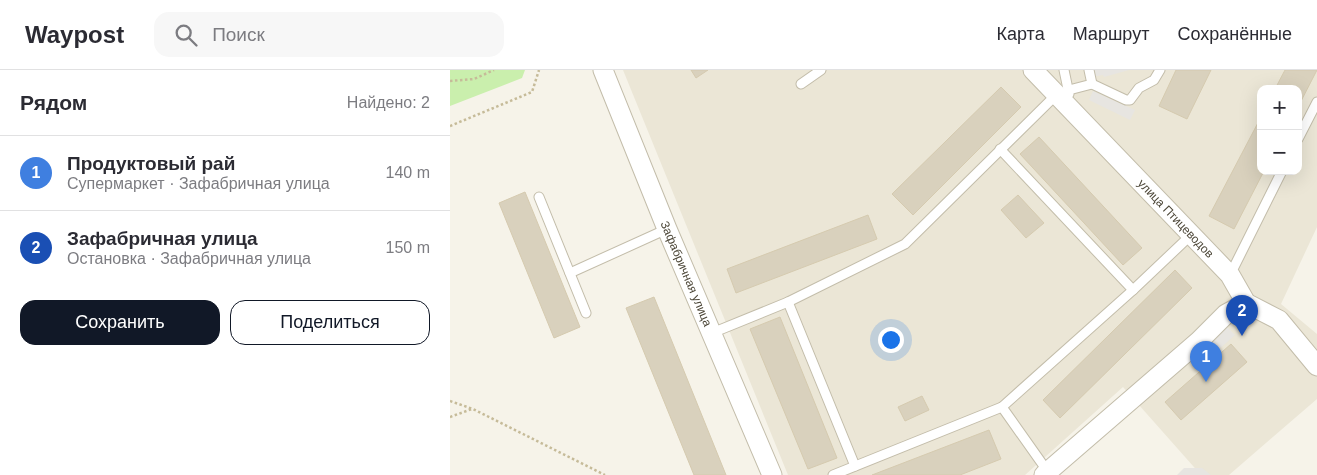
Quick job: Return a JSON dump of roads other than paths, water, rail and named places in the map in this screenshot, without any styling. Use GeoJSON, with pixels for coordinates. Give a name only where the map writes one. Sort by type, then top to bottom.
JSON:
{"type":"FeatureCollection","features":[{"type":"Feature","properties":{"kind":"street","name":"Зафабричная улица"},"geometry":{"type":"LineString","coordinates":[[603,70],[667,228],[772,475]]}},
{"type":"Feature","properties":{"kind":"street","name":"улица Птицеводов"},"geometry":{"type":"LineString","coordinates":[[1033,70],[1063,96],[1230,276],[1246,303]]}},
{"type":"Feature","properties":{"kind":"street"},"geometry":{"type":"LineString","coordinates":[[1046,474],[1199,341],[1226,314],[1246,303],[1279,320],[1317,366]]}},
{"type":"Feature","properties":{"kind":"lane"},"geometry":{"type":"LineString","coordinates":[[801,84],[821,70]]}},
{"type":"Feature","properties":{"kind":"lane"},"geometry":{"type":"LineString","coordinates":[[1063,96],[1064,70]]}},
{"type":"Feature","properties":{"kind":"lane"},"geometry":{"type":"LineString","coordinates":[[1089,70],[1092,84]]}},
{"type":"Feature","properties":{"kind":"lane"},"geometry":{"type":"LineString","coordinates":[[712,333],[788,302],[905,244],[1000,149],[1063,96],[1092,84],[1126,100],[1130,100],[1139,88],[1154,80],[1160,70]]}},
{"type":"Feature","properties":{"kind":"lane"},"geometry":{"type":"LineString","coordinates":[[1302,131],[1317,102]]}},
{"type":"Feature","properties":{"kind":"lane"},"geometry":{"type":"LineString","coordinates":[[1000,149],[1133,290]]}},
{"type":"Feature","properties":{"kind":"lane"},"geometry":{"type":"LineString","coordinates":[[1230,276],[1280,175]]}},
{"type":"Feature","properties":{"kind":"lane"},"geometry":{"type":"LineString","coordinates":[[539,197],[586,313]]}},
{"type":"Feature","properties":{"kind":"lane"},"geometry":{"type":"LineString","coordinates":[[570,272],[667,228]]}},
{"type":"Feature","properties":{"kind":"lane"},"geometry":{"type":"LineString","coordinates":[[833,475],[1002,407],[1133,290],[1191,235]]}},
{"type":"Feature","properties":{"kind":"lane"},"geometry":{"type":"LineString","coordinates":[[788,302],[855,466]]}},
{"type":"Feature","properties":{"kind":"lane"},"geometry":{"type":"LineString","coordinates":[[1002,407],[1046,474]]}},
{"type":"Feature","properties":{"kind":"place","name":"Зафабричная улица"},"geometry":{"type":"Point","coordinates":[1242,336]}},
{"type":"Feature","properties":{"kind":"place","name":"Продуктовый рай"},"geometry":{"type":"Point","coordinates":[1206,382]}}]}
